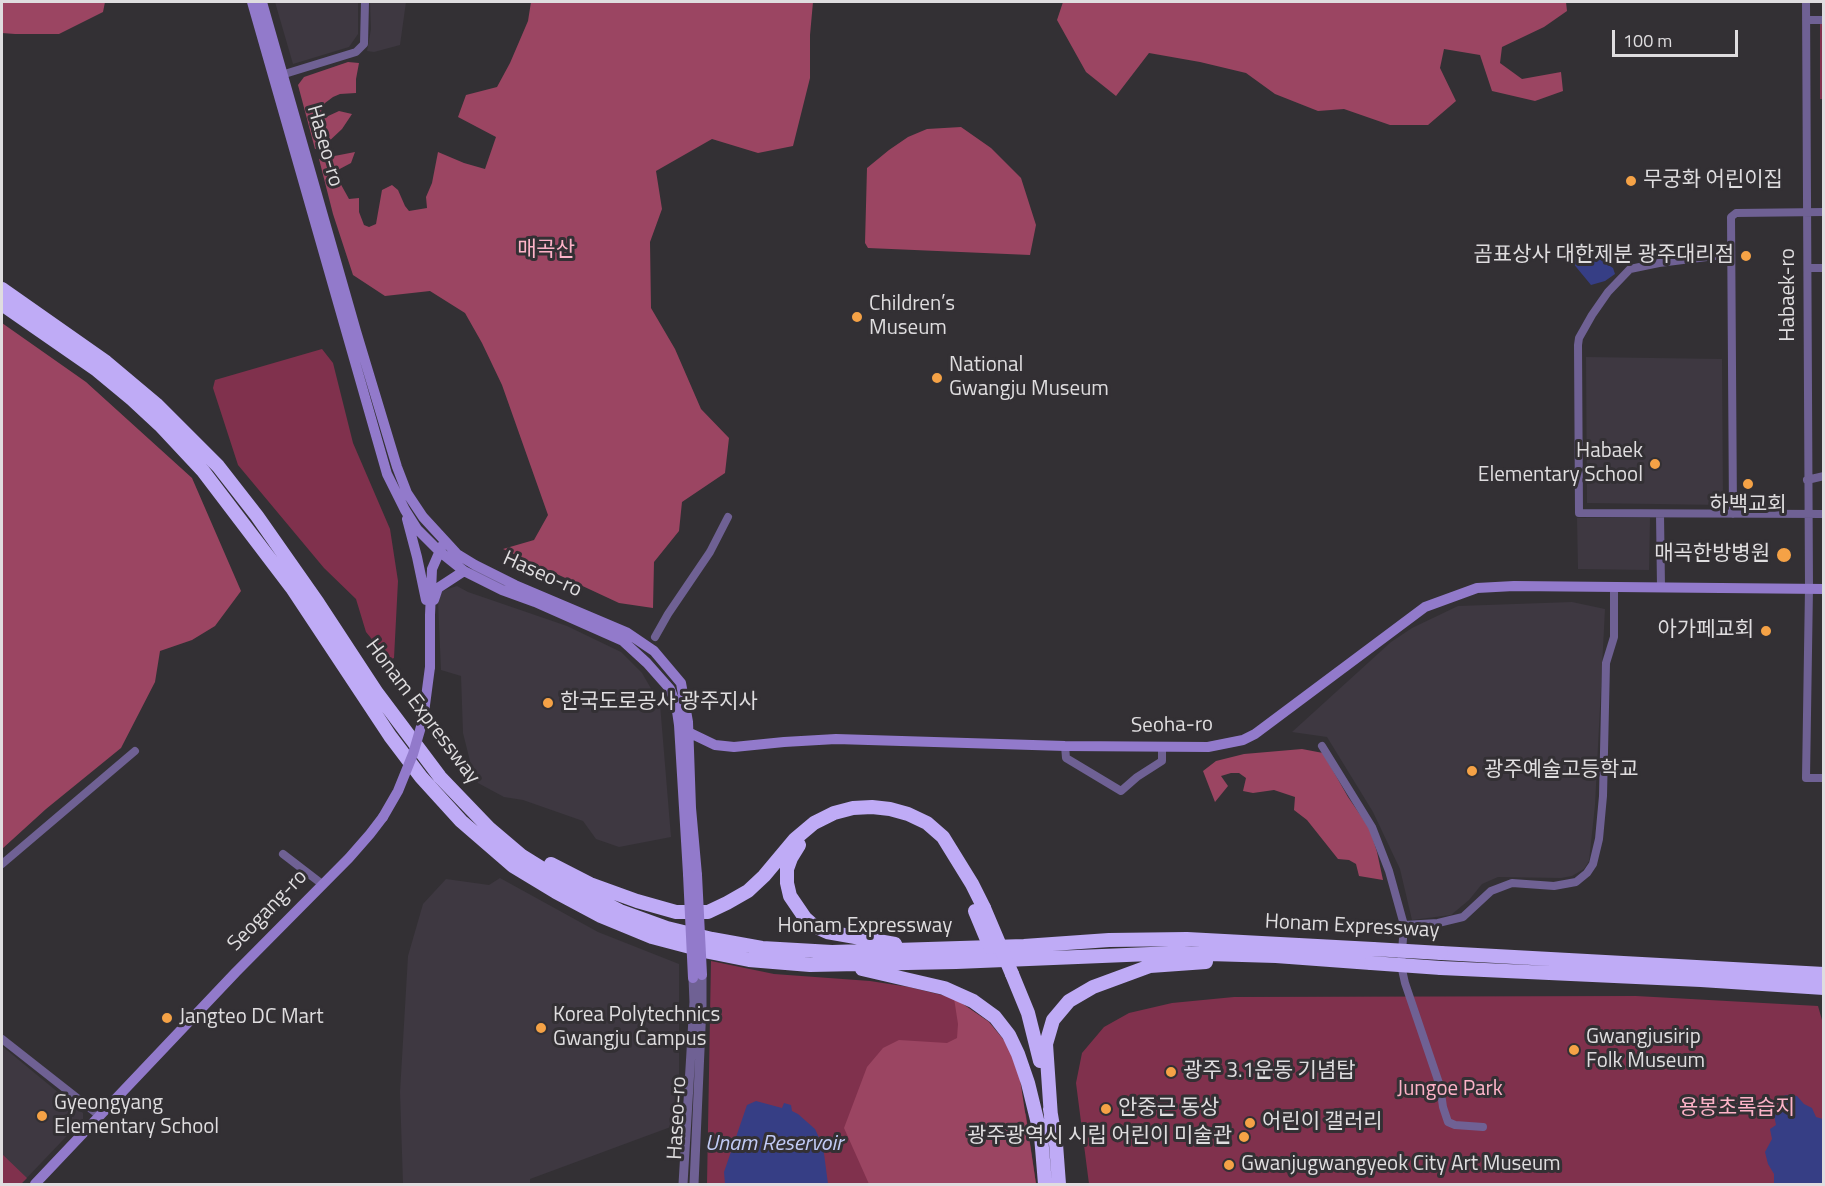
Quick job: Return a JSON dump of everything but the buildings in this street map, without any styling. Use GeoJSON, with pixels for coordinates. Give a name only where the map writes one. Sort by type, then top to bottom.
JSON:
{"type":"FeatureCollection","features":[{"type":"Feature","properties":{"kind":"highway","name":"Honam Expressway"},"geometry":{"type":"LineString","coordinates":[[2,289],[106,362],[156,404],[218,466],[257,516],[318,603],[376,693],[440,777],[489,828],[522,856],[567,884],[620,911],[667,928],[762,948],[832,952],[1024,946],[1109,940],[1187,939],[1372,956],[1441,968],[1824,988]]}},
{"type":"Feature","properties":{"kind":"highway","name":"Honam Expressway"},"geometry":{"type":"LineString","coordinates":[[2,304],[79,357],[132,399],[203,471],[292,588],[390,736],[421,777],[461,821],[513,866],[601,916],[652,937],[748,960],[810,965],[1175,953],[1276,956],[1442,953],[1824,974]]}},
{"type":"Feature","properties":{"kind":"highway"},"geometry":{"type":"LineString","coordinates":[[467,805],[495,822],[525,847],[557,868],[590,884],[676,912],[708,912],[748,891],[765,876],[795,839],[814,823],[834,813],[853,808],[872,807],[908,814],[927,823],[943,837],[972,884],[979,909],[1007,974],[1028,1013],[1037,1046],[1056,1144],[1059,1185]]}},
{"type":"Feature","properties":{"kind":"highway"},"geometry":{"type":"LineString","coordinates":[[926,949],[827,932],[814,926],[796,907],[787,883],[787,869],[797,847],[817,829],[842,817],[876,813],[897,817],[914,825],[933,839],[979,909]]}},
{"type":"Feature","properties":{"kind":"highway"},"geometry":{"type":"LineString","coordinates":[[1051,1117],[1046,1044],[1053,1020],[1069,1001],[1093,987],[1150,966],[1191,962],[1246,962],[1276,956]]}},
{"type":"Feature","properties":{"kind":"highway"},"geometry":{"type":"LineString","coordinates":[[843,964],[945,988],[973,1001],[995,1017],[1009,1035],[1018,1054],[1040,1132]]}},
{"type":"Feature","properties":{"kind":"highway"},"geometry":{"type":"LineString","coordinates":[[1007,974],[1029,1047],[1036,1082],[1045,1185]]}},
{"type":"Feature","properties":{"kind":"main road","name":"Haseo-ro"},"geometry":{"type":"LineString","coordinates":[[252,2],[278,76],[397,467],[407,493],[423,517],[457,554],[475,566],[515,585],[626,632],[654,651],[681,683],[688,722],[697,976]]}},
{"type":"Feature","properties":{"kind":"main road","name":"Haseo-ro"},"geometry":{"type":"LineString","coordinates":[[262,2],[278,76],[387,474],[417,529],[464,571],[502,590],[623,641],[670,689],[676,704],[679,725],[693,874]]}},
{"type":"Feature","properties":{"kind":"main road","name":"Seogang-ro"},"geometry":{"type":"LineString","coordinates":[[405,510],[430,615]]}},
{"type":"Feature","properties":{"kind":"main road","name":"Seogang-ro"},"geometry":{"type":"LineString","coordinates":[[35,1185],[360,846],[383,817],[398,791],[413,754],[423,720],[430,667],[432,569],[445,541]]}},
{"type":"Feature","properties":{"kind":"main road"},"geometry":{"type":"LineString","coordinates":[[430,615],[438,588],[464,571]]}},
{"type":"Feature","properties":{"kind":"main road","name":"Seoha-ro"},"geometry":{"type":"LineString","coordinates":[[679,725],[715,745],[734,747],[836,738],[1065,746],[1216,746],[1243,740],[1255,734],[1425,607],[1462,593],[1492,586],[1824,589]]}},
{"type":"Feature","properties":{"kind":"street"},"geometry":{"type":"LineString","coordinates":[[278,76],[356,52],[364,44],[365,2]]}},
{"type":"Feature","properties":{"kind":"street","name":"Habaek-ro"},"geometry":{"type":"LineString","coordinates":[[1806,2],[1809,588],[1806,778],[1824,778]]}},
{"type":"Feature","properties":{"kind":"street"},"geometry":{"type":"LineString","coordinates":[[1806,20],[1824,20]]}},
{"type":"Feature","properties":{"kind":"street"},"geometry":{"type":"LineString","coordinates":[[1733,514],[1731,217],[1734,214],[1824,212]]}},
{"type":"Feature","properties":{"kind":"street"},"geometry":{"type":"LineString","coordinates":[[1731,254],[1630,269],[1601,300],[1579,338],[1579,513],[1824,514]]}},
{"type":"Feature","properties":{"kind":"street"},"geometry":{"type":"LineString","coordinates":[[1808,267],[1824,268]]}},
{"type":"Feature","properties":{"kind":"street"},"geometry":{"type":"LineString","coordinates":[[1807,480],[1824,476]]}},
{"type":"Feature","properties":{"kind":"street"},"geometry":{"type":"LineString","coordinates":[[1660,514],[1661,587]]}},
{"type":"Feature","properties":{"kind":"street"},"geometry":{"type":"LineString","coordinates":[[655,637],[710,552],[728,517]]}},
{"type":"Feature","properties":{"kind":"street"},"geometry":{"type":"LineString","coordinates":[[1404,925],[1438,923],[1463,917],[1491,891],[1512,883],[1554,886],[1576,882],[1587,873],[1593,864],[1599,839],[1603,796],[1606,663],[1614,637],[1614,587]]}},
{"type":"Feature","properties":{"kind":"street"},"geometry":{"type":"LineString","coordinates":[[1065,746],[1066,759],[1121,791],[1137,777],[1162,761],[1162,746]]}},
{"type":"Feature","properties":{"kind":"street"},"geometry":{"type":"LineString","coordinates":[[1322,747],[1372,827],[1389,871],[1404,925],[1401,965],[1405,983],[1440,1086],[1448,1122],[1455,1125],[1482,1127]]}},
{"type":"Feature","properties":{"kind":"street"},"geometry":{"type":"LineString","coordinates":[[2,864],[135,751]]}},
{"type":"Feature","properties":{"kind":"street"},"geometry":{"type":"LineString","coordinates":[[283,854],[322,884]]}},
{"type":"Feature","properties":{"kind":"street","name":"Haseo-ro"},"geometry":{"type":"LineString","coordinates":[[682,1185],[697,976]]}},
{"type":"Feature","properties":{"kind":"street","name":"Haseo-ro"},"geometry":{"type":"LineString","coordinates":[[694,1185],[702,1005],[697,976]]}},
{"type":"Feature","properties":{"kind":"street"},"geometry":{"type":"LineString","coordinates":[[2,1039],[100,1116]]}},
{"type":"Feature","properties":{"kind":"shaded area"},"geometry":{"type":"Polygon","coordinates":[[[275,2],[358,2],[358,34],[349,47],[293,64],[275,2]]]}},
{"type":"Feature","properties":{"kind":"shaded area"},"geometry":{"type":"Polygon","coordinates":[[[370,2],[406,2],[400,45],[374,52],[367,51],[371,29],[370,2]]]}},
{"type":"Feature","properties":{"kind":"shaded area","name":"Habaek Elementary School"},"geometry":{"type":"Polygon","coordinates":[[[1586,357],[1722,359],[1723,505],[1587,503],[1586,357]]]}},
{"type":"Feature","properties":{"kind":"shaded area"},"geometry":{"type":"Polygon","coordinates":[[[1577,518],[1650,518],[1649,570],[1578,569],[1577,518]]]}},
{"type":"Feature","properties":{"kind":"shaded area","name":"한국도로공사 광주지사"},"geometry":{"type":"Polygon","coordinates":[[[457,586],[468,592],[567,626],[621,652],[642,673],[660,704],[671,837],[619,847],[596,839],[583,821],[523,800],[504,797],[478,783],[463,733],[461,676],[441,670],[438,602],[442,591],[457,586]]]}},
{"type":"Feature","properties":{"kind":"shaded area","name":"광주예술고등학교"},"geometry":{"type":"Polygon","coordinates":[[[1572,602],[1605,609],[1595,805],[1589,861],[1584,869],[1572,876],[1561,878],[1498,877],[1482,884],[1469,900],[1451,915],[1412,920],[1400,869],[1373,812],[1327,737],[1292,732],[1391,642],[1412,628],[1458,606],[1572,602]]]}},
{"type":"Feature","properties":{"kind":"shaded area","name":"Korea Polytechnics Gwangju Campus"},"geometry":{"type":"Polygon","coordinates":[[[500,878],[598,932],[679,964],[679,1112],[676,1125],[530,1179],[530,1184],[403,1184],[400,1092],[408,956],[423,904],[446,879],[489,885],[500,878]]]}},
{"type":"Feature","properties":{"kind":"shaded area","name":"Gyeongyang Elementary School"},"geometry":{"type":"Polygon","coordinates":[[[2,1046],[83,1113],[83,1119],[21,1184],[2,1184],[2,1046]]]}},
{"type":"Feature","properties":{"kind":"green space"},"geometry":{"type":"Polygon","coordinates":[[[2,2],[105,2],[103,12],[59,34],[15,34],[2,33],[2,2]]]}},
{"type":"Feature","properties":{"kind":"green space","name":"매곡산"},"geometry":{"type":"Polygon","coordinates":[[[531,2],[813,2],[810,78],[793,146],[758,153],[712,139],[656,171],[662,209],[650,242],[651,308],[675,349],[701,409],[729,438],[725,473],[682,502],[679,531],[654,562],[653,608],[619,603],[503,549],[534,540],[548,515],[502,385],[465,313],[430,291],[385,296],[353,275],[333,214],[319,159],[355,152],[351,163],[334,172],[349,199],[359,198],[359,212],[364,225],[369,227],[376,224],[382,190],[392,185],[398,190],[409,211],[427,208],[426,197],[432,183],[438,152],[485,169],[496,137],[458,117],[466,95],[497,87],[528,21],[531,2]]]}},
{"type":"Feature","properties":{"kind":"green space"},"geometry":{"type":"Polygon","coordinates":[[[1063,2],[1566,2],[1567,11],[1544,27],[1502,47],[1500,63],[1522,79],[1561,72],[1563,91],[1535,101],[1492,91],[1480,55],[1444,49],[1440,68],[1456,101],[1428,125],[1390,125],[1344,109],[1318,111],[1275,94],[1246,73],[1149,53],[1116,96],[1086,72],[1057,20],[1063,2]]]}},
{"type":"Feature","properties":{"kind":"green space"},"geometry":{"type":"Polygon","coordinates":[[[1820,19],[1824,19],[1824,99],[1820,99],[1820,19]]]}},
{"type":"Feature","properties":{"kind":"green space"},"geometry":{"type":"Polygon","coordinates":[[[348,62],[359,63],[356,93],[333,97],[325,103],[321,111],[326,117],[339,111],[352,114],[342,129],[325,145],[315,149],[298,85],[304,77],[348,62]]]}},
{"type":"Feature","properties":{"kind":"green space"},"geometry":{"type":"Polygon","coordinates":[[[961,127],[991,148],[1021,178],[1036,225],[1030,255],[868,248],[865,243],[867,168],[908,137],[927,129],[961,127]]]}},
{"type":"Feature","properties":{"kind":"green space"},"geometry":{"type":"Polygon","coordinates":[[[2,323],[86,382],[192,478],[241,591],[215,626],[192,640],[160,651],[155,682],[121,748],[46,809],[2,849],[2,323]]]}},
{"type":"Feature","properties":{"kind":"green space"},"geometry":{"type":"Polygon","coordinates":[[[322,349],[333,363],[353,443],[390,529],[398,581],[394,658],[389,660],[366,632],[356,599],[324,568],[238,465],[213,388],[215,380],[322,349]]]}},
{"type":"Feature","properties":{"kind":"green space"},"geometry":{"type":"Polygon","coordinates":[[[1302,749],[1323,753],[1348,797],[1370,829],[1383,880],[1359,876],[1356,864],[1349,860],[1338,859],[1307,820],[1294,810],[1295,797],[1274,790],[1253,793],[1243,791],[1246,778],[1239,773],[1231,773],[1221,776],[1228,786],[1215,802],[1203,771],[1216,761],[1244,754],[1302,749]]]}},
{"type":"Feature","properties":{"kind":"green space"},"geometry":{"type":"Polygon","coordinates":[[[711,961],[774,974],[870,981],[909,987],[954,998],[989,1022],[1026,1115],[1036,1184],[707,1184],[711,961]]]}},
{"type":"Feature","properties":{"kind":"green space","name":"Jungoe Park"},"geometry":{"type":"Polygon","coordinates":[[[1636,996],[1818,1006],[1824,1027],[1823,1184],[1089,1184],[1076,1083],[1082,1053],[1104,1027],[1129,1013],[1172,1003],[1234,997],[1636,996]]]}},
{"type":"Feature","properties":{"kind":"green space"},"geometry":{"type":"Polygon","coordinates":[[[954,998],[989,1022],[1008,1045],[1020,1079],[1036,1184],[869,1184],[844,1128],[867,1067],[883,1048],[899,1040],[947,1043],[957,1038],[958,1024],[954,998]]]}},
{"type":"Feature","properties":{"kind":"green space"},"geometry":{"type":"Polygon","coordinates":[[[2,1154],[27,1178],[21,1184],[2,1184],[2,1154]]]}},
{"type":"Feature","properties":{"kind":"water"},"geometry":{"type":"Polygon","coordinates":[[[1581,247],[1613,268],[1615,274],[1605,281],[1591,285],[1572,262],[1575,251],[1581,247]]]}},
{"type":"Feature","properties":{"kind":"water"},"geometry":{"type":"Polygon","coordinates":[[[1786,1095],[1797,1096],[1804,1104],[1812,1108],[1816,1117],[1823,1119],[1823,1184],[1774,1184],[1774,1174],[1765,1152],[1772,1139],[1770,1129],[1776,1125],[1774,1115],[1778,1113],[1777,1109],[1785,1100],[1786,1095]]]}},
{"type":"Feature","properties":{"kind":"water","name":"Unam Reservoir"},"geometry":{"type":"Polygon","coordinates":[[[756,1101],[782,1108],[784,1103],[791,1105],[792,1111],[815,1129],[823,1146],[828,1184],[725,1184],[724,1172],[747,1105],[756,1101]]]}},
{"type":"Feature","properties":{"kind":"place","name":"무궁화 어린이집"},"geometry":{"type":"Point","coordinates":[1631,181]}},
{"type":"Feature","properties":{"kind":"place","name":"곰표상사 대한제분 광주대리점"},"geometry":{"type":"Point","coordinates":[1746,256]}},
{"type":"Feature","properties":{"kind":"place","name":"Children’s Museum"},"geometry":{"type":"Point","coordinates":[857,317]}},
{"type":"Feature","properties":{"kind":"place","name":"National Gwangju Museum"},"geometry":{"type":"Point","coordinates":[937,378]}},
{"type":"Feature","properties":{"kind":"place","name":"Habaek Elementary School"},"geometry":{"type":"Point","coordinates":[1655,464]}},
{"type":"Feature","properties":{"kind":"place","name":"하백교회"},"geometry":{"type":"Point","coordinates":[1748,484]}},
{"type":"Feature","properties":{"kind":"place","name":"매곡한방병원"},"geometry":{"type":"Point","coordinates":[1784,555]}},
{"type":"Feature","properties":{"kind":"place","name":"아가페교회"},"geometry":{"type":"Point","coordinates":[1766,631]}},
{"type":"Feature","properties":{"kind":"place","name":"한국도로공사 광주지사"},"geometry":{"type":"Point","coordinates":[548,703]}},
{"type":"Feature","properties":{"kind":"place","name":"광주예술고등학교"},"geometry":{"type":"Point","coordinates":[1472,771]}},
{"type":"Feature","properties":{"kind":"place","name":"Jangteo DC Mart"},"geometry":{"type":"Point","coordinates":[167,1018]}},
{"type":"Feature","properties":{"kind":"place","name":"Korea Polytechnics Gwangju Campus"},"geometry":{"type":"Point","coordinates":[541,1028]}},
{"type":"Feature","properties":{"kind":"place","name":"Gwangjusirip Folk Museum"},"geometry":{"type":"Point","coordinates":[1574,1050]}},
{"type":"Feature","properties":{"kind":"place","name":"광주 3.1운동 기념탑"},"geometry":{"type":"Point","coordinates":[1171,1072]}},
{"type":"Feature","properties":{"kind":"place","name":"안중근 동상"},"geometry":{"type":"Point","coordinates":[1106,1109]}},
{"type":"Feature","properties":{"kind":"place","name":"Gyeongyang Elementary School"},"geometry":{"type":"Point","coordinates":[42,1116]}},
{"type":"Feature","properties":{"kind":"place","name":"어린이 갤러리"},"geometry":{"type":"Point","coordinates":[1250,1123]}},
{"type":"Feature","properties":{"kind":"place","name":"광주광역시 시립 어린이 미술관"},"geometry":{"type":"Point","coordinates":[1244,1137]}},
{"type":"Feature","properties":{"kind":"place","name":"Gwanjugwangyeok City Art Museum"},"geometry":{"type":"Point","coordinates":[1229,1165]}},
{"type":"Feature","properties":{"kind":"park label","name":"용봉초록습지"},"geometry":{"type":"Point","coordinates":[1737,1109]}}]}
